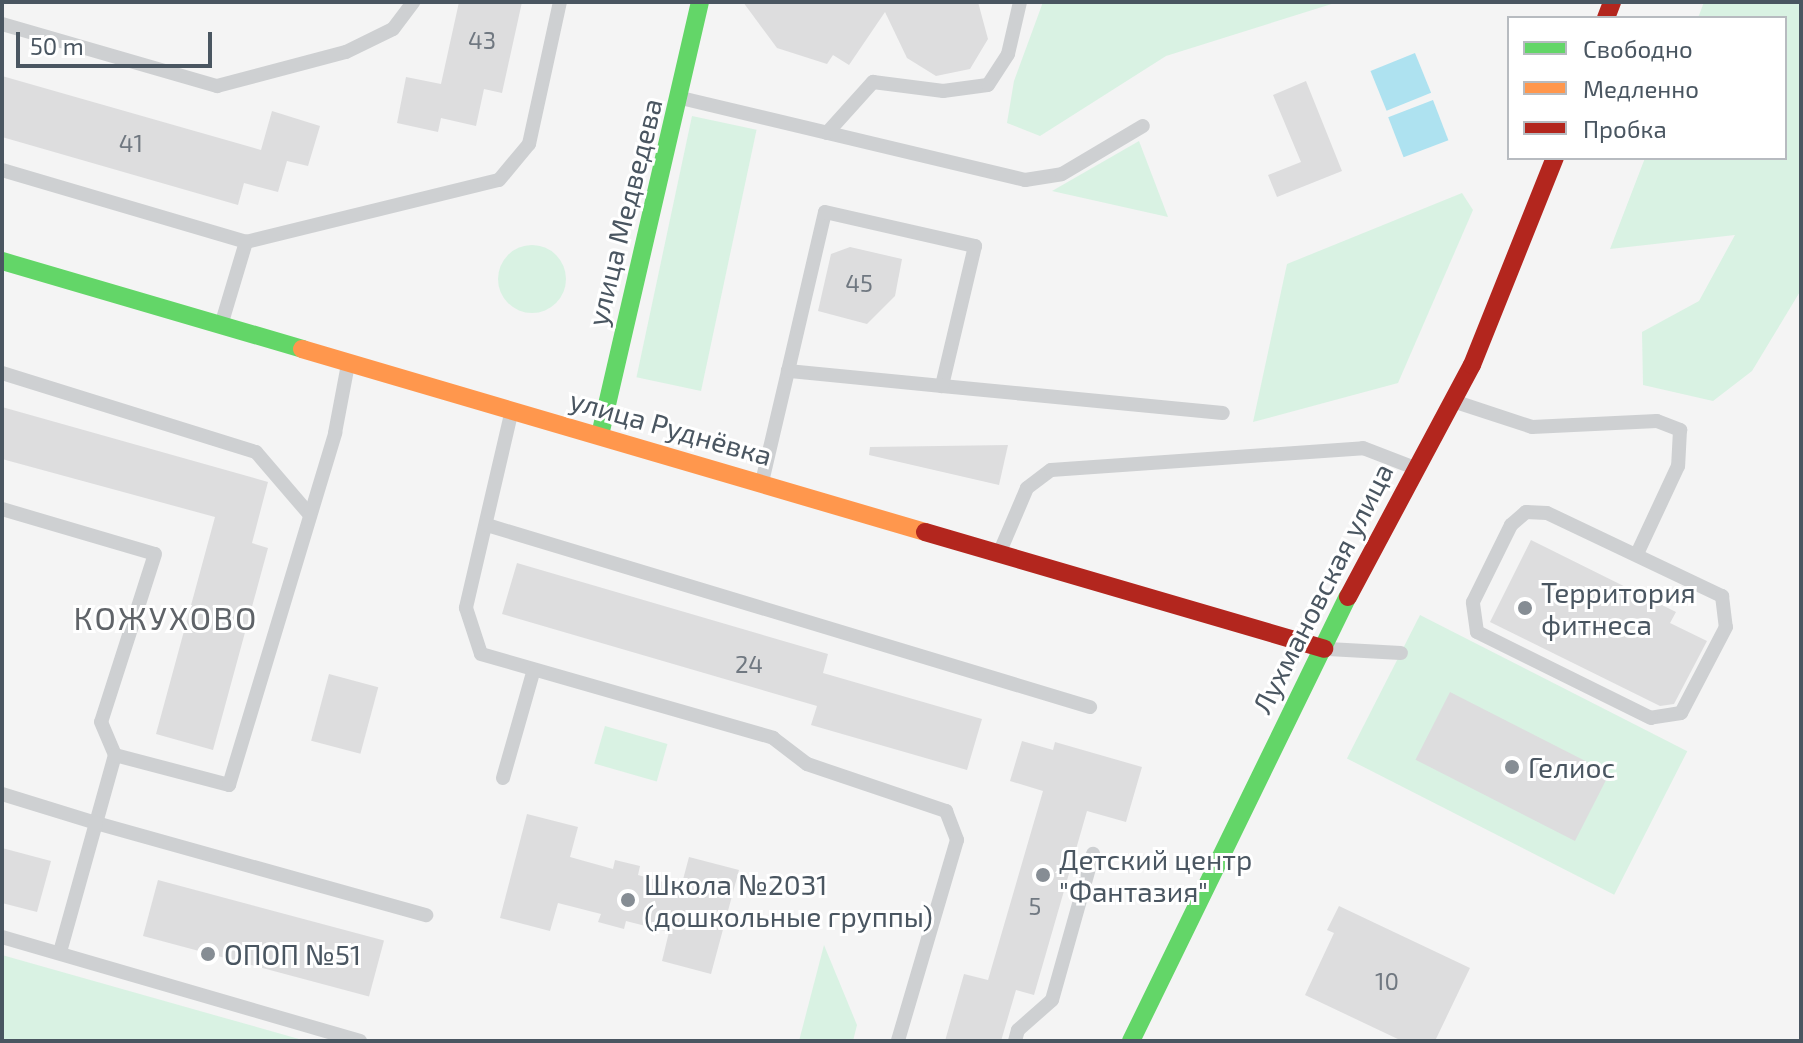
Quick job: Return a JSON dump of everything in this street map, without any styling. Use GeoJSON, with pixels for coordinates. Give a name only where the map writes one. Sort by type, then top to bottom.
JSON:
{"type":"FeatureCollection","features":[{"type":"Feature","properties":{"kind":"street","name":"улица Медведева"},"geometry":{"type":"LineString","coordinates":[[600,435],[681,98],[700,2]]}},
{"type":"Feature","properties":{"kind":"street","name":"Лухмановская улица"},"geometry":{"type":"LineString","coordinates":[[1131,1041],[1414,468],[1453,401],[1498,309],[1554,160]]}},
{"type":"Feature","properties":{"kind":"street","name":"улица Руднёвка"},"geometry":{"type":"LineString","coordinates":[[2,261],[1001,549],[1324,649]]}},
{"type":"Feature","properties":{"kind":"lane"},"geometry":{"type":"LineString","coordinates":[[2,24],[217,86],[346,52],[393,29],[413,2]]}},
{"type":"Feature","properties":{"kind":"lane"},"geometry":{"type":"LineString","coordinates":[[2,170],[246,242],[499,180],[529,144],[560,2]]}},
{"type":"Feature","properties":{"kind":"lane"},"geometry":{"type":"LineString","coordinates":[[827,133],[873,82],[943,91],[988,85],[1008,54],[1020,2]]}},
{"type":"Feature","properties":{"kind":"lane"},"geometry":{"type":"LineString","coordinates":[[681,98],[1025,180],[1062,174],[1143,126]]}},
{"type":"Feature","properties":{"kind":"lane"},"geometry":{"type":"LineString","coordinates":[[762,482],[825,212],[975,246],[942,386]]}},
{"type":"Feature","properties":{"kind":"lane"},"geometry":{"type":"LineString","coordinates":[[221,324],[246,242]]}},
{"type":"Feature","properties":{"kind":"lane"},"geometry":{"type":"LineString","coordinates":[[115,755],[229,785],[310,515],[348,362]]}},
{"type":"Feature","properties":{"kind":"lane"},"geometry":{"type":"LineString","coordinates":[[788,371],[1223,413]]}},
{"type":"Feature","properties":{"kind":"lane"},"geometry":{"type":"LineString","coordinates":[[2,373],[256,452],[310,515]]}},
{"type":"Feature","properties":{"kind":"lane"},"geometry":{"type":"LineString","coordinates":[[1453,401],[1532,427],[1657,421],[1680,430],[1678,466],[1637,554]]}},
{"type":"Feature","properties":{"kind":"lane"},"geometry":{"type":"LineString","coordinates":[[512,410],[466,608],[468,627],[481,654],[533,673],[773,738],[807,764],[946,811],[957,840],[898,1041]]}},
{"type":"Feature","properties":{"kind":"lane"},"geometry":{"type":"LineString","coordinates":[[1001,549],[1027,488],[1051,470],[1363,448],[1414,468]]}},
{"type":"Feature","properties":{"kind":"lane"},"geometry":{"type":"LineString","coordinates":[[2,509],[155,554],[101,722],[115,755],[60,952]]}},
{"type":"Feature","properties":{"kind":"lane"},"geometry":{"type":"LineString","coordinates":[[1526,512],[1547,513],[1637,554],[1713,590],[1728,606],[1726,627],[1688,705],[1672,719],[1651,718],[1527,659],[1486,639],[1471,623],[1473,602],[1511,525],[1526,512]]}},
{"type":"Feature","properties":{"kind":"lane"},"geometry":{"type":"LineString","coordinates":[[487,525],[1090,707]]}},
{"type":"Feature","properties":{"kind":"lane"},"geometry":{"type":"LineString","coordinates":[[1324,649],[1401,653]]}},
{"type":"Feature","properties":{"kind":"lane"},"geometry":{"type":"LineString","coordinates":[[503,778],[533,673]]}},
{"type":"Feature","properties":{"kind":"lane"},"geometry":{"type":"LineString","coordinates":[[2,794],[426,915]]}},
{"type":"Feature","properties":{"kind":"lane"},"geometry":{"type":"LineString","coordinates":[[1015,1041],[1018,1030],[1052,1000],[1093,854]]}},
{"type":"Feature","properties":{"kind":"lane"},"geometry":{"type":"LineString","coordinates":[[2,937],[360,1041]]}},
{"type":"Feature","properties":{"kind":"green space"},"geometry":{"type":"Polygon","coordinates":[[[1043,2],[1338,2],[1166,56],[1040,136],[1007,123],[1014,81],[1043,2]]]}},
{"type":"Feature","properties":{"kind":"green space"},"geometry":{"type":"Polygon","coordinates":[[[1704,2],[1801,2],[1801,290],[1752,371],[1713,401],[1643,385],[1642,332],[1699,301],[1735,235],[1610,249],[1644,160],[1787,160],[1787,16],[1699,16],[1704,2]]]}},
{"type":"Feature","properties":{"kind":"green space"},"geometry":{"type":"Polygon","coordinates":[[[692,116],[757,130],[701,391],[636,377],[692,116]]]}},
{"type":"Feature","properties":{"kind":"green space"},"geometry":{"type":"Polygon","coordinates":[[[1139,141],[1168,217],[1052,191],[1139,141]]]}},
{"type":"Feature","properties":{"kind":"green space"},"geometry":{"type":"Polygon","coordinates":[[[1462,193],[1473,210],[1398,383],[1253,422],[1287,264],[1462,193]]]}},
{"type":"Feature","properties":{"kind":"green space"},"geometry":{"type":"Polygon","coordinates":[[[525,245],[539,245],[551,250],[561,260],[566,279],[561,298],[551,308],[539,313],[525,313],[513,308],[503,298],[498,286],[498,272],[503,260],[513,250],[525,245]]]}},
{"type":"Feature","properties":{"kind":"green space"},"geometry":{"type":"Polygon","coordinates":[[[1420,615],[1687,751],[1614,895],[1347,758],[1420,615]]]}},
{"type":"Feature","properties":{"kind":"green space"},"geometry":{"type":"Polygon","coordinates":[[[605,726],[667,744],[657,781],[594,763],[605,726]]]}},
{"type":"Feature","properties":{"kind":"green space"},"geometry":{"type":"Polygon","coordinates":[[[824,945],[857,1025],[853,1041],[799,1041],[824,945]]]}},
{"type":"Feature","properties":{"kind":"green space"},"geometry":{"type":"Polygon","coordinates":[[[2,955],[306,1041],[8,1041],[2,1039],[2,955]]]}},
{"type":"Feature","properties":{"kind":"water"},"geometry":{"type":"Polygon","coordinates":[[[1415,53],[1431,93],[1387,111],[1370,71],[1415,53]]]}},
{"type":"Feature","properties":{"kind":"water"},"geometry":{"type":"Polygon","coordinates":[[[1433,100],[1448,140],[1404,157],[1388,117],[1433,100]]]}},
{"type":"Feature","properties":{"kind":"building"},"geometry":{"type":"Polygon","coordinates":[[[459,2],[522,2],[502,93],[484,89],[476,126],[441,118],[438,132],[397,123],[406,77],[441,84],[459,2]]]}},
{"type":"Feature","properties":{"kind":"building"},"geometry":{"type":"Polygon","coordinates":[[[743,2],[978,2],[988,39],[970,69],[936,76],[907,58],[885,12],[849,65],[833,55],[827,64],[777,48],[743,2]]]}},
{"type":"Feature","properties":{"kind":"building"},"geometry":{"type":"Polygon","coordinates":[[[2,76],[261,150],[272,111],[320,126],[308,166],[287,161],[278,192],[244,183],[238,205],[2,137],[2,76]]]}},
{"type":"Feature","properties":{"kind":"building"},"geometry":{"type":"Polygon","coordinates":[[[1306,81],[1342,171],[1277,197],[1268,175],[1301,162],[1273,95],[1306,81]]]}},
{"type":"Feature","properties":{"kind":"building"},"geometry":{"type":"Polygon","coordinates":[[[850,247],[902,259],[895,296],[867,324],[818,311],[831,254],[850,247]]]}},
{"type":"Feature","properties":{"kind":"building"},"geometry":{"type":"Polygon","coordinates":[[[2,407],[268,482],[252,543],[268,548],[213,750],[156,734],[215,517],[2,459],[2,407]]]}},
{"type":"Feature","properties":{"kind":"building"},"geometry":{"type":"Polygon","coordinates":[[[1008,445],[999,485],[869,455],[870,447],[1008,445]]]}},
{"type":"Feature","properties":{"kind":"building"},"geometry":{"type":"Polygon","coordinates":[[[1531,540],[1676,612],[1670,623],[1707,641],[1674,704],[1660,706],[1490,622],[1531,540]]]}},
{"type":"Feature","properties":{"kind":"building"},"geometry":{"type":"Polygon","coordinates":[[[517,563],[828,654],[823,673],[982,719],[967,770],[811,725],[817,706],[502,614],[517,563]]]}},
{"type":"Feature","properties":{"kind":"building"},"geometry":{"type":"Polygon","coordinates":[[[329,674],[378,687],[360,754],[311,741],[329,674]]]}},
{"type":"Feature","properties":{"kind":"building","name":"Гелиос"},"geometry":{"type":"Polygon","coordinates":[[[1450,692],[1609,773],[1575,841],[1415,760],[1450,692]]]}},
{"type":"Feature","properties":{"kind":"building"},"geometry":{"type":"Polygon","coordinates":[[[1022,741],[1053,750],[1055,742],[1142,767],[1126,822],[1087,811],[1034,995],[1016,990],[1001,1041],[945,1041],[964,974],[988,980],[1043,791],[1010,781],[1022,741]]]}},
{"type":"Feature","properties":{"kind":"building"},"geometry":{"type":"Polygon","coordinates":[[[527,814],[578,827],[570,857],[613,869],[615,860],[640,866],[638,875],[681,887],[689,857],[739,870],[711,974],[662,961],[669,932],[626,921],[624,929],[598,922],[601,914],[558,903],[550,931],[500,918],[527,814]]]}},
{"type":"Feature","properties":{"kind":"building"},"geometry":{"type":"Polygon","coordinates":[[[2,848],[51,861],[37,912],[2,903],[2,848]]]}},
{"type":"Feature","properties":{"kind":"building"},"geometry":{"type":"Polygon","coordinates":[[[158,880],[384,941],[369,997],[143,936],[158,880]]]}},
{"type":"Feature","properties":{"kind":"building"},"geometry":{"type":"Polygon","coordinates":[[[1339,906],[1470,968],[1435,1041],[1402,1041],[1305,995],[1334,933],[1327,930],[1339,906]]]}},
{"type":"Feature","properties":{"kind":"traffic: fast"},"geometry":{"type":"LineString","coordinates":[[600,435],[700,2]]}},
{"type":"Feature","properties":{"kind":"traffic: fast"},"geometry":{"type":"LineString","coordinates":[[2,261],[302,349]]}},
{"type":"Feature","properties":{"kind":"traffic: fast"},"geometry":{"type":"LineString","coordinates":[[1131,1041],[1348,597]]}},
{"type":"Feature","properties":{"kind":"traffic: slow"},"geometry":{"type":"LineString","coordinates":[[302,349],[925,532]]}},
{"type":"Feature","properties":{"kind":"traffic: jam"},"geometry":{"type":"LineString","coordinates":[[1607,16],[1612,2]]}},
{"type":"Feature","properties":{"kind":"traffic: jam"},"geometry":{"type":"LineString","coordinates":[[1348,597],[1472,365],[1554,160]]}},
{"type":"Feature","properties":{"kind":"traffic: jam"},"geometry":{"type":"LineString","coordinates":[[925,532],[1324,649]]}},
{"type":"Feature","properties":{"kind":"place","name":"Территория фитнеса"},"geometry":{"type":"Point","coordinates":[1525,608]}},
{"type":"Feature","properties":{"kind":"place","name":"Гелиос"},"geometry":{"type":"Point","coordinates":[1512,767]}},
{"type":"Feature","properties":{"kind":"place","name":"Детский центр \"Фантазия\""},"geometry":{"type":"Point","coordinates":[1043,875]}},
{"type":"Feature","properties":{"kind":"place","name":"Школа №2031 (дошкольные группы)"},"geometry":{"type":"Point","coordinates":[628,900]}},
{"type":"Feature","properties":{"kind":"place","name":"ОПОП №51"},"geometry":{"type":"Point","coordinates":[208,954]}},
{"type":"Feature","properties":{"kind":"district","name":"КОЖУХОВО"},"geometry":{"type":"Point","coordinates":[166,617]}}]}
